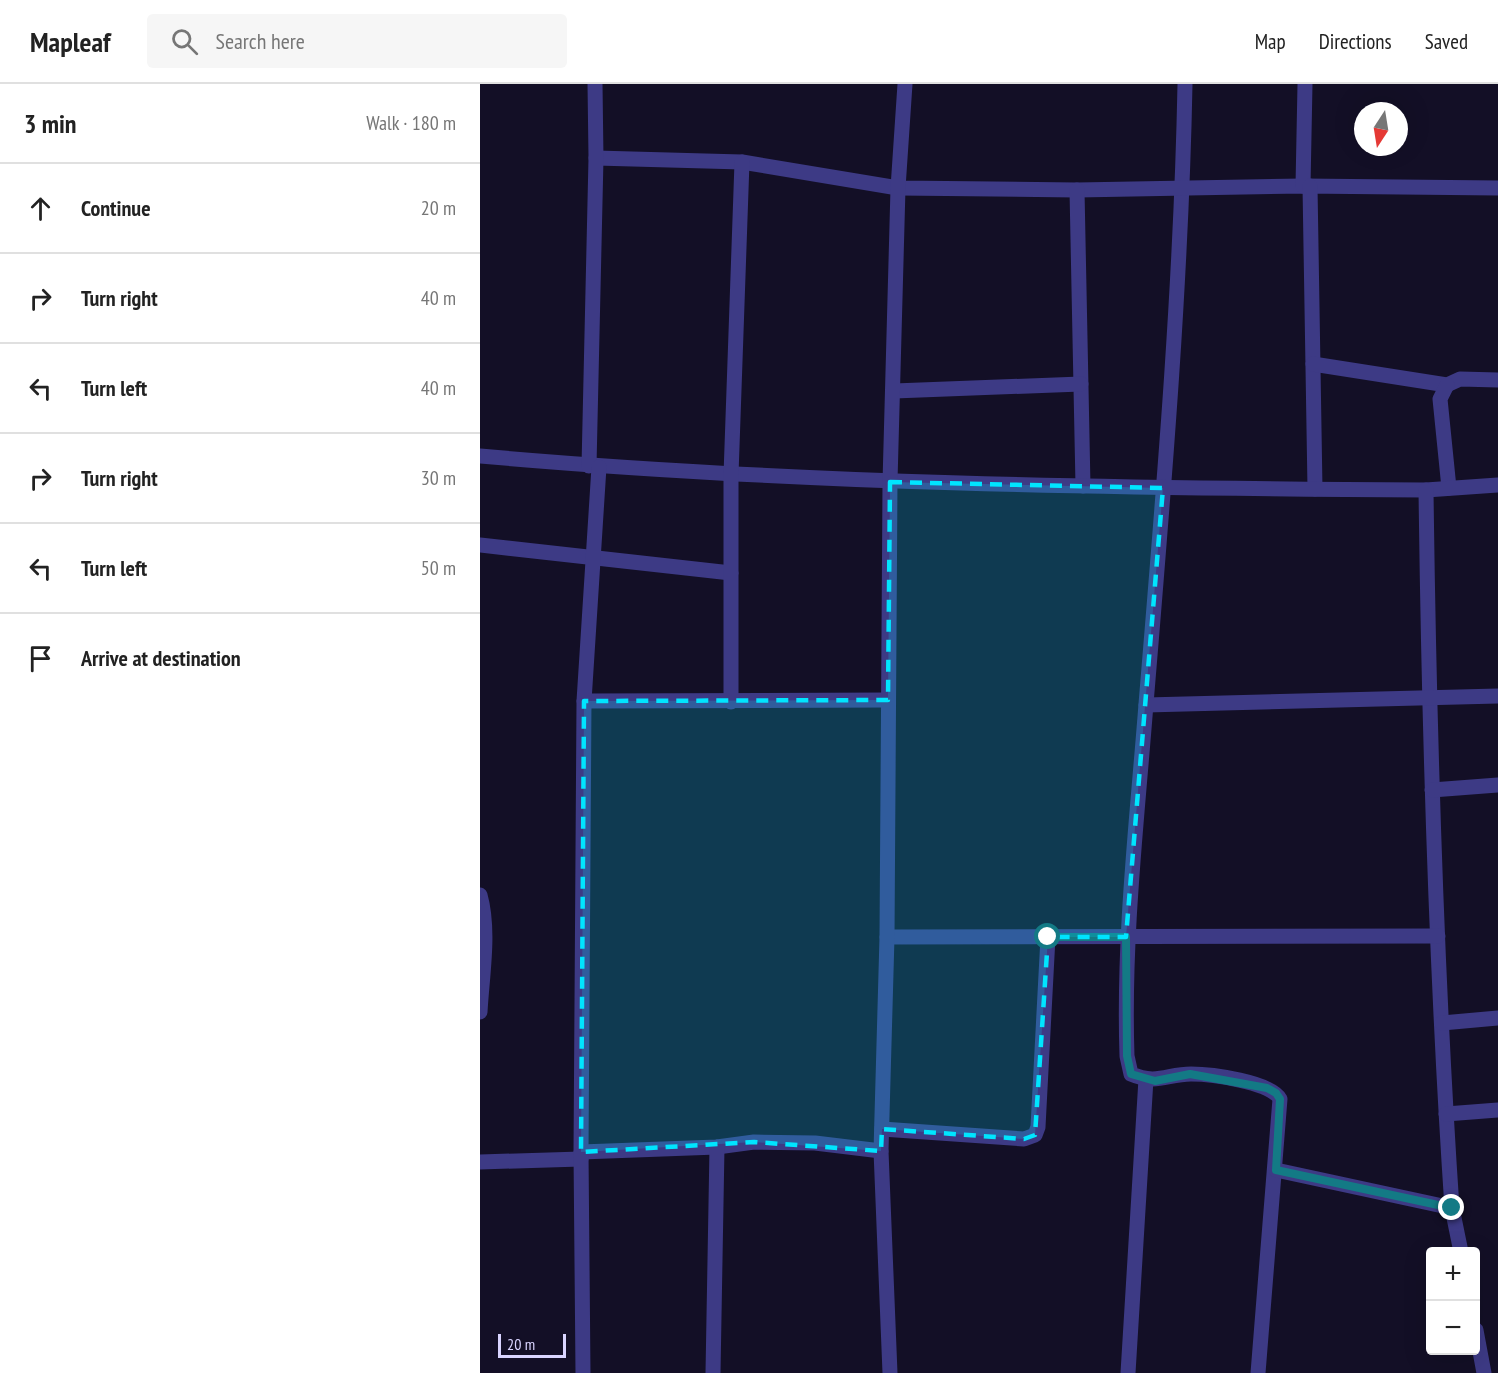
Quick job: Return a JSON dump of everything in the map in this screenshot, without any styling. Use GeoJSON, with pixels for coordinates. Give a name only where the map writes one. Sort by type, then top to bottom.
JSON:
{"type":"FeatureCollection","features":[{"type":"Feature","properties":{"kind":"street"},"geometry":{"type":"LineString","coordinates":[[583,1373],[581,1156],[584,701],[593,558],[596,84]]}},
{"type":"Feature","properties":{"kind":"street"},"geometry":{"type":"LineString","coordinates":[[890,1373],[881,1151],[887,938],[890,482],[898,188],[905,84]]}},
{"type":"Feature","properties":{"kind":"street"},"geometry":{"type":"LineString","coordinates":[[1185,84],[1183,189],[1163,488],[1126,937],[1128,1068],[1131,1074],[1155,1081],[1190,1074],[1226,1078],[1267,1088],[1276,1093],[1280,1099],[1258,1373]]}},
{"type":"Feature","properties":{"kind":"street"},"geometry":{"type":"LineString","coordinates":[[1305,84],[1315,489]]}},
{"type":"Feature","properties":{"kind":"street"},"geometry":{"type":"LineString","coordinates":[[596,158],[742,162],[898,188],[1077,190],[1306,186],[1498,188]]}},
{"type":"Feature","properties":{"kind":"street"},"geometry":{"type":"LineString","coordinates":[[731,702],[731,475],[742,162]]}},
{"type":"Feature","properties":{"kind":"street"},"geometry":{"type":"LineString","coordinates":[[1077,190],[1083,486]]}},
{"type":"Feature","properties":{"kind":"street"},"geometry":{"type":"LineString","coordinates":[[1313,364],[1447,385],[1460,379],[1498,380]]}},
{"type":"Feature","properties":{"kind":"street"},"geometry":{"type":"LineString","coordinates":[[894,391],[1081,384]]}},
{"type":"Feature","properties":{"kind":"street"},"geometry":{"type":"LineString","coordinates":[[1447,385],[1440,399],[1449,488]]}},
{"type":"Feature","properties":{"kind":"street"},"geometry":{"type":"LineString","coordinates":[[480,456],[731,475],[890,482],[1163,488],[1426,490],[1498,484]]}},
{"type":"Feature","properties":{"kind":"street"},"geometry":{"type":"LineString","coordinates":[[1426,490],[1428,696],[1446,1114],[1452,1208],[1460,1247]]}},
{"type":"Feature","properties":{"kind":"street"},"geometry":{"type":"LineString","coordinates":[[480,546],[731,573]]}},
{"type":"Feature","properties":{"kind":"street"},"geometry":{"type":"LineString","coordinates":[[1146,705],[1498,696]]}},
{"type":"Feature","properties":{"kind":"street"},"geometry":{"type":"LineString","coordinates":[[584,701],[888,700]]}},
{"type":"Feature","properties":{"kind":"street"},"geometry":{"type":"LineString","coordinates":[[1432,790],[1498,785]]}},
{"type":"Feature","properties":{"kind":"street"},"geometry":{"type":"LineString","coordinates":[[480,895],[483,905],[483,952],[480,1012]]}},
{"type":"Feature","properties":{"kind":"street"},"geometry":{"type":"LineString","coordinates":[[887,938],[1438,936]]}},
{"type":"Feature","properties":{"kind":"street"},"geometry":{"type":"LineString","coordinates":[[882,1129],[1024,1139],[1035,1135],[1038,1127],[1048,937]]}},
{"type":"Feature","properties":{"kind":"street"},"geometry":{"type":"LineString","coordinates":[[1442,1023],[1498,1018]]}},
{"type":"Feature","properties":{"kind":"street"},"geometry":{"type":"LineString","coordinates":[[1128,1373],[1146,1079]]}},
{"type":"Feature","properties":{"kind":"street"},"geometry":{"type":"LineString","coordinates":[[1446,1114],[1498,1110]]}},
{"type":"Feature","properties":{"kind":"street"},"geometry":{"type":"LineString","coordinates":[[480,1162],[717,1147],[754,1142],[815,1143],[881,1151]]}},
{"type":"Feature","properties":{"kind":"street"},"geometry":{"type":"LineString","coordinates":[[713,1373],[717,1147]]}},
{"type":"Feature","properties":{"kind":"street"},"geometry":{"type":"LineString","coordinates":[[1276,1170],[1452,1208]]}},
{"type":"Feature","properties":{"kind":"street"},"geometry":{"type":"LineString","coordinates":[[1480,1352],[1484,1373],[1498,1371]]}},
{"type":"Feature","properties":{"kind":"highlighted area"},"geometry":{"type":"Polygon","coordinates":[[[890,482],[1163,488],[1126,937],[1048,937],[1035,1135],[1024,1139],[882,1129],[881,1151],[754,1142],[581,1152],[584,701],[888,700],[890,482]]]}},
{"type":"Feature","properties":{"kind":"route"},"geometry":{"type":"LineString","coordinates":[[1048,937],[1126,937],[1127,1056],[1131,1074],[1155,1081],[1190,1074],[1226,1078],[1267,1088],[1276,1093],[1280,1099],[1276,1170],[1452,1208]]}}]}
